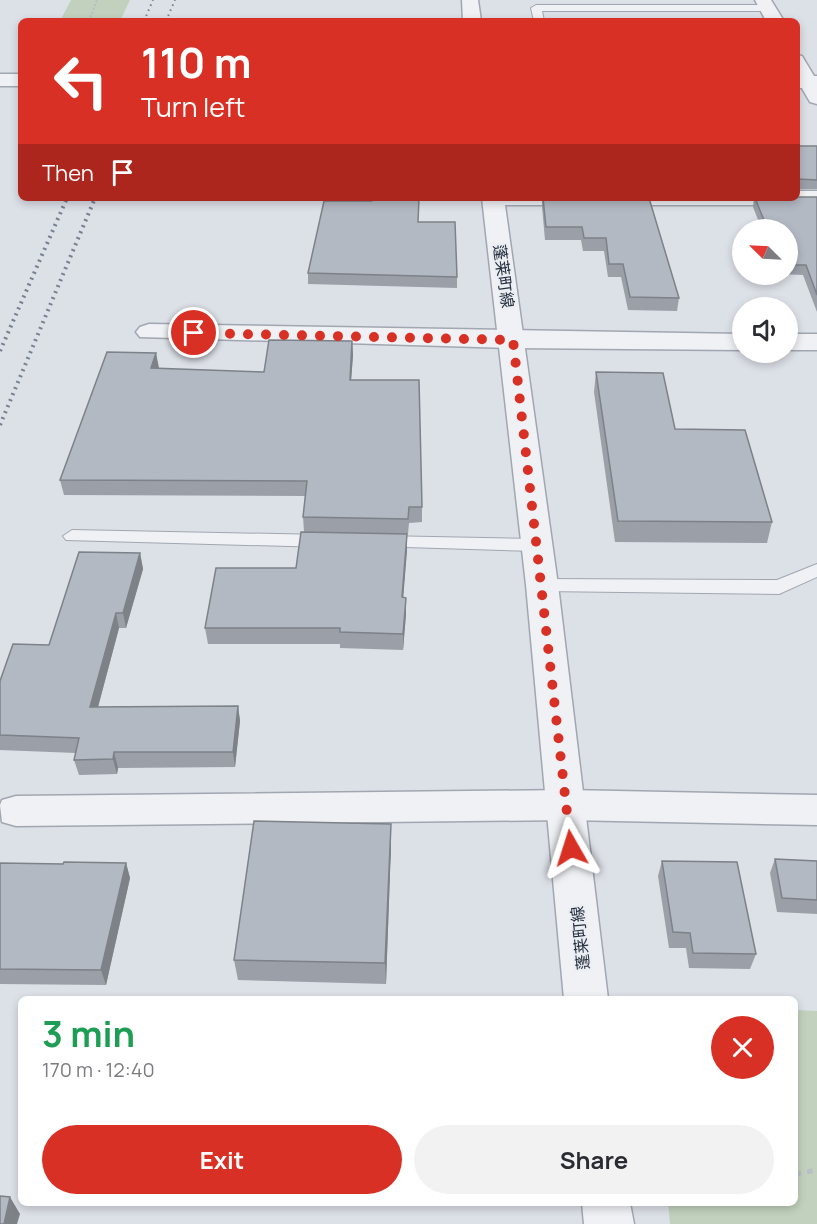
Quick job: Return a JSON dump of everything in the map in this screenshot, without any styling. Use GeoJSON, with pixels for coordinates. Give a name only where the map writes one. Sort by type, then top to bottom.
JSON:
{"type":"FeatureCollection","features":[{"type":"Feature","properties":{"kind":"street"},"geometry":{"type":"LineString","coordinates":[[470,0],[472,18]]}},
{"type":"Feature","properties":{"kind":"street"},"geometry":{"type":"LineString","coordinates":[[800,67],[810,86]]}},
{"type":"Feature","properties":{"kind":"street"},"geometry":{"type":"LineString","coordinates":[[0,80],[18,81]]}},
{"type":"Feature","properties":{"kind":"street"},"geometry":{"type":"LineString","coordinates":[[800,198],[817,198]]}},
{"type":"Feature","properties":{"kind":"street","name":"蓬莱町線"},"geometry":{"type":"LineString","coordinates":[[493,201],[513,340],[542,585],[586,996]]}},
{"type":"Feature","properties":{"kind":"street"},"geometry":{"type":"LineString","coordinates":[[149,332],[513,340],[732,342]]}},
{"type":"Feature","properties":{"kind":"street"},"geometry":{"type":"LineString","coordinates":[[798,342],[817,342]]}},
{"type":"Feature","properties":{"kind":"street"},"geometry":{"type":"LineString","coordinates":[[16,811],[567,805],[817,810]]}},
{"type":"Feature","properties":{"kind":"street"},"geometry":{"type":"LineString","coordinates":[[606,1206],[609,1224]]}},
{"type":"Feature","properties":{"kind":"lane"},"geometry":{"type":"LineString","coordinates":[[538,18],[536,8],[768,10]]}},
{"type":"Feature","properties":{"kind":"lane"},"geometry":{"type":"LineString","coordinates":[[72,536],[536,545]]}},
{"type":"Feature","properties":{"kind":"lane"},"geometry":{"type":"LineString","coordinates":[[542,585],[780,587],[817,570]]}},
{"type":"Feature","properties":{"kind":"path"},"geometry":{"type":"LineString","coordinates":[[90,18],[97,0]]}},
{"type":"Feature","properties":{"kind":"path"},"geometry":{"type":"LineString","coordinates":[[798,1173],[817,1170]]}},
{"type":"Feature","properties":{"kind":"green space"},"geometry":{"type":"Polygon","coordinates":[[[71,0],[130,0],[121,18],[62,18],[71,0]]]}},
{"type":"Feature","properties":{"kind":"green space"},"geometry":{"type":"Polygon","coordinates":[[[798,1010],[817,1011],[817,1224],[670,1224],[668,1206],[798,1206],[798,1010]]]}},
{"type":"Feature","properties":{"kind":"building"},"geometry":{"type":"Polygon","coordinates":[[[800,146],[817,146],[817,180],[800,179],[800,146]]]}},
{"type":"Feature","properties":{"kind":"building"},"geometry":{"type":"Polygon","coordinates":[[[800,197],[817,197],[817,295],[806,265],[798,265],[798,219],[764,219],[756,201],[800,201],[800,197]]]}},
{"type":"Feature","properties":{"kind":"building"},"geometry":{"type":"Polygon","coordinates":[[[324,201],[419,201],[418,222],[455,222],[457,277],[308,273],[324,201]]]}},
{"type":"Feature","properties":{"kind":"building"},"geometry":{"type":"Polygon","coordinates":[[[543,201],[650,201],[679,298],[630,297],[623,264],[609,264],[606,238],[584,238],[582,227],[546,227],[543,201]]]}},
{"type":"Feature","properties":{"kind":"building"},"geometry":{"type":"Polygon","coordinates":[[[269,340],[352,341],[350,380],[419,380],[422,507],[409,507],[408,519],[303,517],[307,481],[60,480],[107,352],[156,353],[151,368],[264,372],[269,340]]]}},
{"type":"Feature","properties":{"kind":"building"},"geometry":{"type":"Polygon","coordinates":[[[596,372],[663,373],[675,429],[745,430],[772,522],[618,521],[596,372]]]}},
{"type":"Feature","properties":{"kind":"building"},"geometry":{"type":"Polygon","coordinates":[[[301,532],[407,534],[402,597],[406,598],[403,634],[340,632],[340,628],[205,628],[216,568],[296,568],[301,532]]]}},
{"type":"Feature","properties":{"kind":"building"},"geometry":{"type":"Polygon","coordinates":[[[79,552],[140,553],[123,613],[116,613],[90,707],[238,706],[233,752],[114,752],[113,759],[74,760],[79,738],[0,735],[0,681],[13,644],[49,645],[79,552]]]}},
{"type":"Feature","properties":{"kind":"building"},"geometry":{"type":"Polygon","coordinates":[[[254,821],[391,824],[385,963],[234,960],[254,821]]]}},
{"type":"Feature","properties":{"kind":"building"},"geometry":{"type":"Polygon","coordinates":[[[775,859],[817,861],[817,900],[782,898],[775,859]]]}},
{"type":"Feature","properties":{"kind":"building"},"geometry":{"type":"Polygon","coordinates":[[[662,861],[737,862],[756,954],[693,953],[690,933],[673,932],[662,861]]]}},
{"type":"Feature","properties":{"kind":"building"},"geometry":{"type":"Polygon","coordinates":[[[64,862],[126,863],[101,970],[0,969],[0,863],[63,864],[64,862]]]}},
{"type":"Feature","properties":{"kind":"building"},"geometry":{"type":"Polygon","coordinates":[[[0,1196],[10,1197],[4,1224],[0,1224],[0,1196]]]}},
{"type":"Feature","properties":{"kind":"railway"},"geometry":{"type":"LineString","coordinates":[[145,18],[153,0]]}},
{"type":"Feature","properties":{"kind":"railway"},"geometry":{"type":"LineString","coordinates":[[167,18],[175,0]]}},
{"type":"Feature","properties":{"kind":"railway"},"geometry":{"type":"LineString","coordinates":[[0,351],[66,201]]}},
{"type":"Feature","properties":{"kind":"railway"},"geometry":{"type":"LineString","coordinates":[[0,425],[94,201]]}},
{"type":"Feature","properties":{"kind":"route"},"geometry":{"type":"LineString","coordinates":[[194,333],[513,340],[571,848]]}}]}
